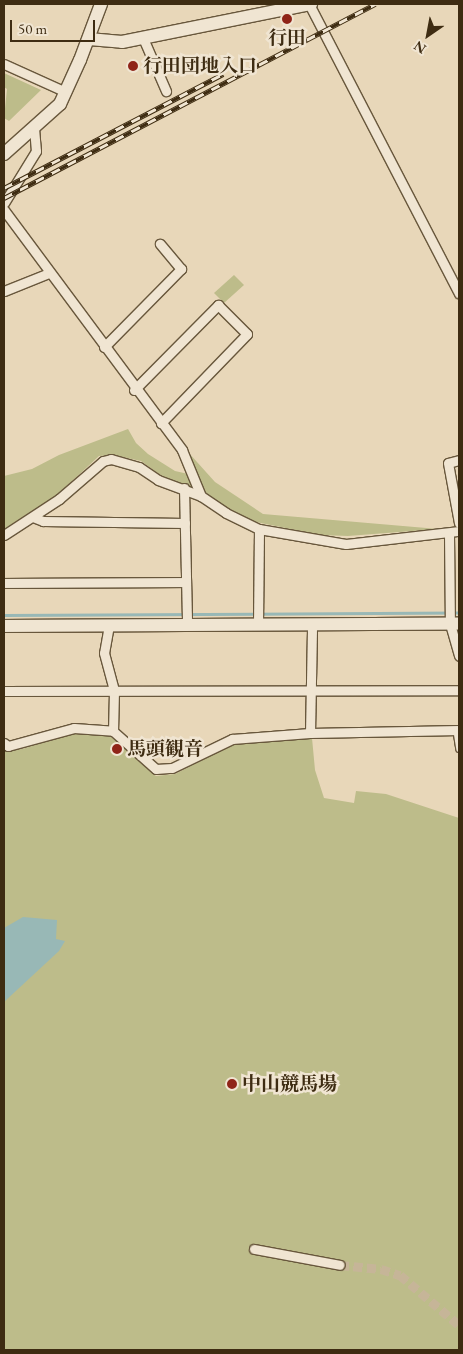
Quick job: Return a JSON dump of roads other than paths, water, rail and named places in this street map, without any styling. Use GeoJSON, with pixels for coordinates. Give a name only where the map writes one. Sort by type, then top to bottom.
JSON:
{"type":"FeatureCollection","features":[{"type":"Feature","properties":{"kind":"street"},"geometry":{"type":"LineString","coordinates":[[4,154],[60,104],[89,39],[101,4]]}},
{"type":"Feature","properties":{"kind":"street"},"geometry":{"type":"LineString","coordinates":[[89,39],[122,42],[309,4],[459,293]]}},
{"type":"Feature","properties":{"kind":"street"},"geometry":{"type":"LineString","coordinates":[[143,38],[166,91]]}},
{"type":"Feature","properties":{"kind":"street"},"geometry":{"type":"LineString","coordinates":[[4,64],[66,92]]}},
{"type":"Feature","properties":{"kind":"street"},"geometry":{"type":"LineString","coordinates":[[4,203],[36,151],[34,129]]}},
{"type":"Feature","properties":{"kind":"street"},"geometry":{"type":"LineString","coordinates":[[4,210],[134,390],[182,450],[201,496]]}},
{"type":"Feature","properties":{"kind":"street"},"geometry":{"type":"LineString","coordinates":[[104,347],[181,269],[160,244]]}},
{"type":"Feature","properties":{"kind":"street"},"geometry":{"type":"LineString","coordinates":[[4,291],[49,272]]}},
{"type":"Feature","properties":{"kind":"street"},"geometry":{"type":"LineString","coordinates":[[134,390],[218,305],[247,334],[161,423]]}},
{"type":"Feature","properties":{"kind":"street"},"geometry":{"type":"LineString","coordinates":[[459,460],[448,463],[459,523]]}},
{"type":"Feature","properties":{"kind":"street"},"geometry":{"type":"LineString","coordinates":[[4,535],[60,499],[103,461],[140,466],[158,480],[184,488],[201,496],[226,513],[259,529],[346,544],[449,534],[459,531]]}},
{"type":"Feature","properties":{"kind":"street"},"geometry":{"type":"LineString","coordinates":[[184,488],[187,625]]}},
{"type":"Feature","properties":{"kind":"street"},"geometry":{"type":"LineString","coordinates":[[33,517],[43,522],[185,523]]}},
{"type":"Feature","properties":{"kind":"street"},"geometry":{"type":"LineString","coordinates":[[258,624],[259,529]]}},
{"type":"Feature","properties":{"kind":"street"},"geometry":{"type":"LineString","coordinates":[[449,534],[459,656]]}},
{"type":"Feature","properties":{"kind":"street"},"geometry":{"type":"LineString","coordinates":[[4,583],[186,582]]}},
{"type":"Feature","properties":{"kind":"street"},"geometry":{"type":"LineString","coordinates":[[310,733],[312,624]]}},
{"type":"Feature","properties":{"kind":"street"},"geometry":{"type":"LineString","coordinates":[[4,626],[455,624]]}},
{"type":"Feature","properties":{"kind":"street"},"geometry":{"type":"LineString","coordinates":[[109,625],[104,653],[114,691],[113,731]]}},
{"type":"Feature","properties":{"kind":"street"},"geometry":{"type":"LineString","coordinates":[[4,691],[459,690]]}},
{"type":"Feature","properties":{"kind":"street"},"geometry":{"type":"LineString","coordinates":[[5,745],[74,728],[113,731],[156,769],[172,768],[232,739],[310,733],[457,730]]}},
{"type":"Feature","properties":{"kind":"street"},"geometry":{"type":"LineString","coordinates":[[254,1250],[340,1264]]}},
{"type":"Feature","properties":{"kind":"lane"},"geometry":{"type":"LineString","coordinates":[[457,730],[459,749]]}},
{"type":"Feature","properties":{"kind":"water"},"geometry":{"type":"Polygon","coordinates":[[[23,917],[57,920],[56,939],[65,941],[59,951],[4,1002],[4,928],[23,917]]]}},
{"type":"Feature","properties":{"kind":"waterway"},"geometry":{"type":"LineString","coordinates":[[4,615],[459,613]]}},
{"type":"Feature","properties":{"kind":"tunnel"},"geometry":{"type":"LineString","coordinates":[[340,1265],[381,1269],[400,1275],[459,1325]]}},
{"type":"Feature","properties":{"kind":"railway"},"geometry":{"type":"LineString","coordinates":[[4,198],[375,4]]}},
{"type":"Feature","properties":{"kind":"railway"},"geometry":{"type":"LineString","coordinates":[[4,188],[223,74]]}},
{"type":"Feature","properties":{"kind":"place","name":"行田"},"geometry":{"type":"Point","coordinates":[287,19]}},
{"type":"Feature","properties":{"kind":"place","name":"行田団地入口"},"geometry":{"type":"Point","coordinates":[133,66]}},
{"type":"Feature","properties":{"kind":"place","name":"馬頭観音"},"geometry":{"type":"Point","coordinates":[117,749]}},
{"type":"Feature","properties":{"kind":"place","name":"中山競馬場"},"geometry":{"type":"Point","coordinates":[232,1084]}}]}
